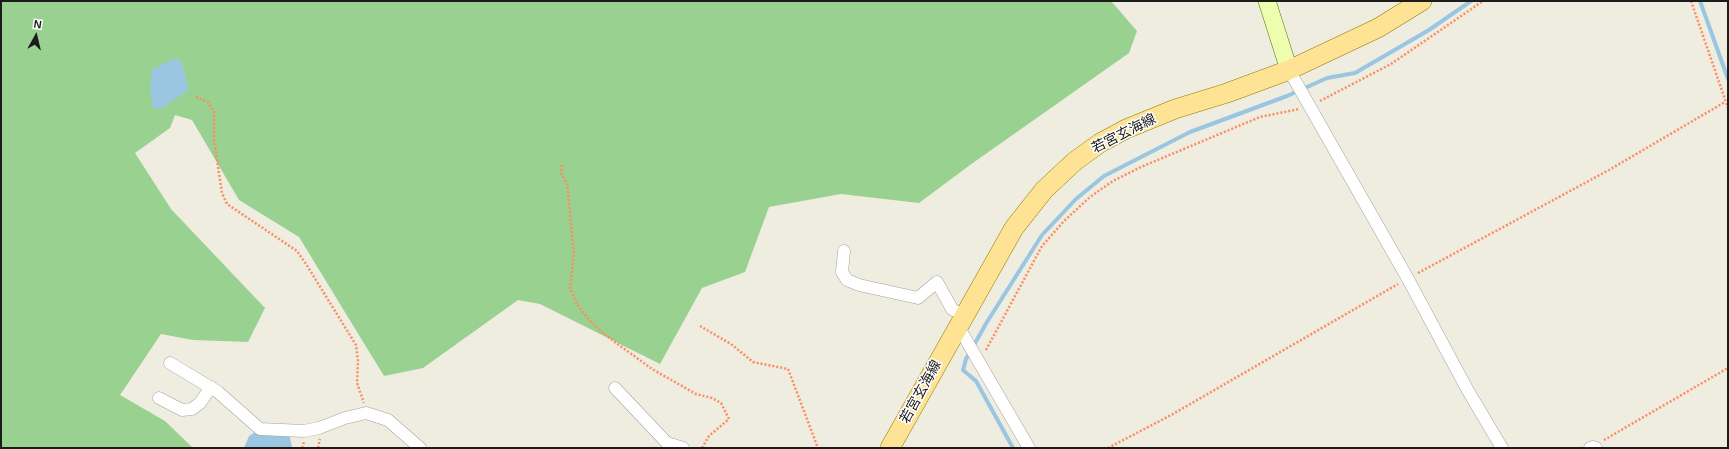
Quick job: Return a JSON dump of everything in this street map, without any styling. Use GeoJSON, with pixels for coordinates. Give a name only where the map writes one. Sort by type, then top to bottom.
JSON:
{"type":"FeatureCollection","features":[{"type":"Feature","properties":{"kind":"main road","name":"若宮玄海線"},"geometry":{"type":"LineString","coordinates":[[890,448],[1014,228],[1044,190],[1075,161],[1100,143],[1126,129],[1175,109],[1227,93],[1289,70],[1378,28],[1422,1]]}},
{"type":"Feature","properties":{"kind":"street"},"geometry":{"type":"LineString","coordinates":[[1267,1],[1289,70],[1408,279],[1467,389],[1502,448]]}},
{"type":"Feature","properties":{"kind":"street"},"geometry":{"type":"LineString","coordinates":[[844,251],[842,272],[847,280],[859,285],[918,298],[937,282],[952,309],[961,321],[978,357],[1029,448]]}},
{"type":"Feature","properties":{"kind":"street"},"geometry":{"type":"LineString","coordinates":[[170,363],[218,392],[260,429],[304,431],[319,428],[345,418],[366,413],[388,420],[420,448]]}},
{"type":"Feature","properties":{"kind":"street"},"geometry":{"type":"LineString","coordinates":[[159,398],[182,410],[192,409],[200,403],[211,387]]}},
{"type":"Feature","properties":{"kind":"street"},"geometry":{"type":"LineString","coordinates":[[615,388],[667,443],[683,448]]}},
{"type":"Feature","properties":{"kind":"path"},"geometry":{"type":"LineString","coordinates":[[978,357],[988,348],[1042,246],[1064,221],[1090,197],[1113,181],[1141,167],[1253,120],[1310,106],[1391,64],[1483,1]]}},
{"type":"Feature","properties":{"kind":"path"},"geometry":{"type":"LineString","coordinates":[[1691,1],[1728,108]]}},
{"type":"Feature","properties":{"kind":"path"},"geometry":{"type":"LineString","coordinates":[[196,97],[208,102],[214,112],[214,140],[222,193],[227,204],[297,251],[356,345],[358,361],[357,383],[365,404],[366,413]]}},
{"type":"Feature","properties":{"kind":"path"},"geometry":{"type":"LineString","coordinates":[[1108,448],[1173,414],[1408,279],[1609,170],[1725,102]]}},
{"type":"Feature","properties":{"kind":"path"},"geometry":{"type":"LineString","coordinates":[[562,165],[561,173],[567,183],[569,217],[574,254],[570,288],[578,306],[590,322],[604,334],[652,369],[696,394],[712,398],[721,403],[730,418],[709,436],[702,448]]}},
{"type":"Feature","properties":{"kind":"path"},"geometry":{"type":"LineString","coordinates":[[700,326],[731,344],[753,362],[788,369],[818,448]]}},
{"type":"Feature","properties":{"kind":"path"},"geometry":{"type":"LineString","coordinates":[[1593,448],[1728,368]]}},
{"type":"Feature","properties":{"kind":"green space"},"geometry":{"type":"Polygon","coordinates":[[[1,1],[1111,1],[1137,31],[1129,53],[970,165],[919,203],[841,194],[769,207],[745,272],[702,288],[660,364],[540,304],[518,300],[423,368],[384,376],[299,237],[239,200],[192,120],[175,115],[170,128],[135,153],[171,209],[265,308],[248,342],[193,340],[161,334],[120,395],[165,421],[193,448],[1,448],[1,1]]]}},
{"type":"Feature","properties":{"kind":"water"},"geometry":{"type":"Polygon","coordinates":[[[176,59],[181,61],[188,86],[187,91],[160,109],[153,108],[150,86],[152,70],[176,59]]]}},
{"type":"Feature","properties":{"kind":"water"},"geometry":{"type":"Polygon","coordinates":[[[255,432],[290,437],[292,448],[244,448],[249,436],[255,432]]]}},
{"type":"Feature","properties":{"kind":"waterway"},"geometry":{"type":"LineString","coordinates":[[1013,448],[976,381],[963,370],[966,359],[987,322],[1042,235],[1076,199],[1104,176],[1190,132],[1287,96],[1327,78],[1355,73],[1429,30],[1471,1]]}},
{"type":"Feature","properties":{"kind":"waterway"},"geometry":{"type":"LineString","coordinates":[[1700,1],[1728,79]]}}]}
